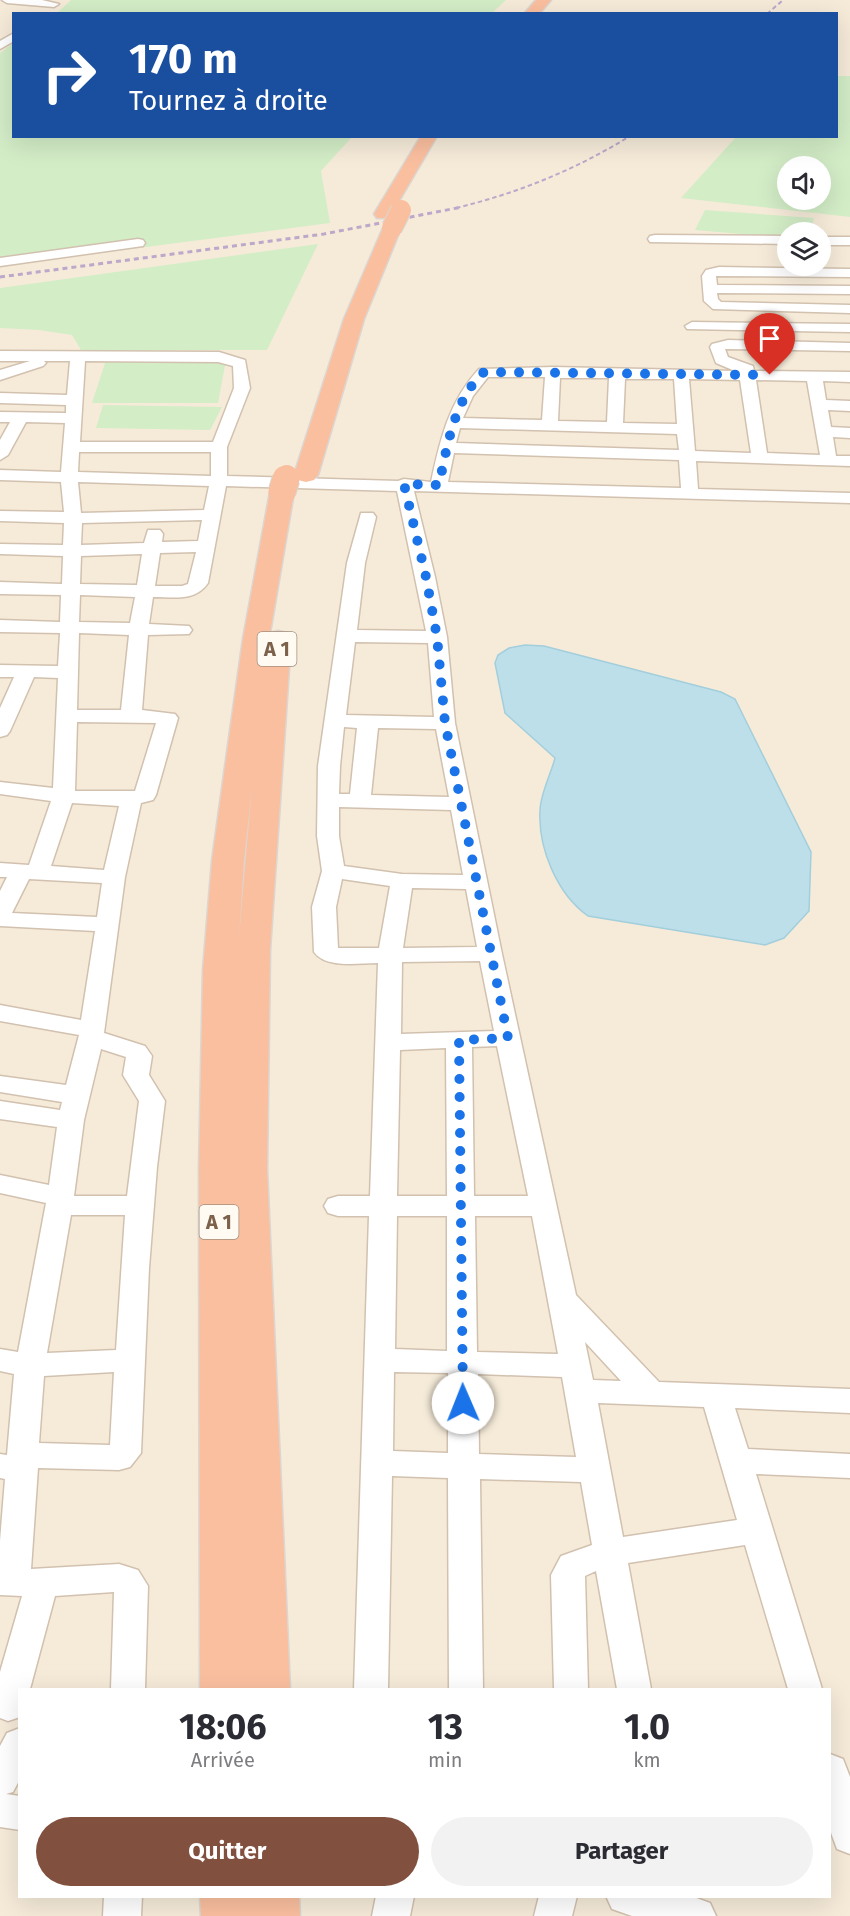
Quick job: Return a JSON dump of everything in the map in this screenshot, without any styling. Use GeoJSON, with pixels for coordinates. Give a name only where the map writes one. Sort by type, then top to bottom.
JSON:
{"type":"FeatureCollection","features":[{"type":"Feature","properties":{"kind":"highway"},"geometry":{"type":"LineString","coordinates":[[533,12],[544,0]]}},
{"type":"Feature","properties":{"kind":"highway"},"geometry":{"type":"LineString","coordinates":[[544,12],[555,0]]}},
{"type":"Feature","properties":{"kind":"highway","name":"A 1"},"geometry":{"type":"LineString","coordinates":[[388,221],[428,138]]}},
{"type":"Feature","properties":{"kind":"highway","name":"A 1"},"geometry":{"type":"LineString","coordinates":[[224,1688],[218,1170],[220,970],[228,861],[256,639],[331,331],[359,260],[388,221],[441,138]]}},
{"type":"Feature","properties":{"kind":"highway","name":"A 1"},"geometry":{"type":"LineString","coordinates":[[266,1688],[248,1169],[255,950],[267,758],[294,484]]}},
{"type":"Feature","properties":{"kind":"highway"},"geometry":{"type":"LineString","coordinates":[[226,1898],[226,1916]]}},
{"type":"Feature","properties":{"kind":"highway"},"geometry":{"type":"LineString","coordinates":[[273,1898],[274,1916]]}},
{"type":"Feature","properties":{"kind":"street"},"geometry":{"type":"LineString","coordinates":[[8,0],[56,2]]}},
{"type":"Feature","properties":{"kind":"street"},"geometry":{"type":"LineString","coordinates":[[44,12],[56,2]]}},
{"type":"Feature","properties":{"kind":"street"},"geometry":{"type":"LineString","coordinates":[[0,10],[19,12]]}},
{"type":"Feature","properties":{"kind":"street"},"geometry":{"type":"LineString","coordinates":[[0,46],[12,37]]}},
{"type":"Feature","properties":{"kind":"street"},"geometry":{"type":"LineString","coordinates":[[656,239],[777,240]]}},
{"type":"Feature","properties":{"kind":"street"},"geometry":{"type":"LineString","coordinates":[[714,239],[712,245],[699,259],[711,273],[850,273]]}},
{"type":"Feature","properties":{"kind":"street"},"geometry":{"type":"LineString","coordinates":[[831,241],[850,241]]}},
{"type":"Feature","properties":{"kind":"street"},"geometry":{"type":"LineString","coordinates":[[0,262],[138,243]]}},
{"type":"Feature","properties":{"kind":"street"},"geometry":{"type":"LineString","coordinates":[[711,273],[709,276],[711,301],[718,306],[850,309]]}},
{"type":"Feature","properties":{"kind":"street"},"geometry":{"type":"LineString","coordinates":[[710,289],[850,290]]}},
{"type":"Feature","properties":{"kind":"street"},"geometry":{"type":"LineString","coordinates":[[800,308],[809,346]]}},
{"type":"Feature","properties":{"kind":"street"},"geometry":{"type":"LineString","coordinates":[[692,326],[850,328]]}},
{"type":"Feature","properties":{"kind":"street"},"geometry":{"type":"LineString","coordinates":[[850,347],[728,344],[719,345],[716,349],[719,357],[725,363],[748,369],[850,371]]}},
{"type":"Feature","properties":{"kind":"street"},"geometry":{"type":"LineString","coordinates":[[0,356],[206,356],[240,363],[242,388],[219,447],[219,479],[199,582],[192,590],[145,592],[0,588]]}},
{"type":"Feature","properties":{"kind":"street"},"geometry":{"type":"LineString","coordinates":[[0,375],[70,356]]}},
{"type":"Feature","properties":{"kind":"street"},"geometry":{"type":"LineString","coordinates":[[0,913],[19,872],[64,796],[73,518],[69,477],[74,400],[70,356]]}},
{"type":"Feature","properties":{"kind":"street"},"geometry":{"type":"LineString","coordinates":[[439,485],[447,448],[468,390],[484,372],[850,377]]}},
{"type":"Feature","properties":{"kind":"street"},"geometry":{"type":"LineString","coordinates":[[550,426],[553,372]]}},
{"type":"Feature","properties":{"kind":"street"},"geometry":{"type":"LineString","coordinates":[[615,427],[617,373]]}},
{"type":"Feature","properties":{"kind":"street"},"geometry":{"type":"LineString","coordinates":[[681,374],[690,493]]}},
{"type":"Feature","properties":{"kind":"street"},"geometry":{"type":"LineString","coordinates":[[747,375],[760,459]]}},
{"type":"Feature","properties":{"kind":"street"},"geometry":{"type":"LineString","coordinates":[[814,376],[830,461]]}},
{"type":"Feature","properties":{"kind":"street"},"geometry":{"type":"LineString","coordinates":[[0,398],[74,400]]}},
{"type":"Feature","properties":{"kind":"street"},"geometry":{"type":"LineString","coordinates":[[819,405],[850,406]]}},
{"type":"Feature","properties":{"kind":"street"},"geometry":{"type":"LineString","coordinates":[[0,417],[73,418]]}},
{"type":"Feature","properties":{"kind":"street"},"geometry":{"type":"LineString","coordinates":[[0,455],[5,437],[20,418]]}},
{"type":"Feature","properties":{"kind":"street"},"geometry":{"type":"LineString","coordinates":[[455,423],[685,429]]}},
{"type":"Feature","properties":{"kind":"street"},"geometry":{"type":"LineString","coordinates":[[824,432],[850,433]]}},
{"type":"Feature","properties":{"kind":"street"},"geometry":{"type":"LineString","coordinates":[[71,447],[219,447]]}},
{"type":"Feature","properties":{"kind":"street"},"geometry":{"type":"LineString","coordinates":[[447,448],[850,461]]}},
{"type":"Feature","properties":{"kind":"street"},"geometry":{"type":"LineString","coordinates":[[807,460],[814,496]]}},
{"type":"Feature","properties":{"kind":"street"},"geometry":{"type":"LineString","coordinates":[[0,475],[404,484],[850,498]]}},
{"type":"Feature","properties":{"kind":"street"},"geometry":{"type":"LineString","coordinates":[[404,484],[426,577],[437,637],[445,723],[490,954],[578,1378],[634,1688]]}},
{"type":"Feature","properties":{"kind":"street"},"geometry":{"type":"LineString","coordinates":[[0,516],[73,518],[212,515]]}},
{"type":"Feature","properties":{"kind":"street"},"geometry":{"type":"LineString","coordinates":[[131,716],[139,629],[157,516]]}},
{"type":"Feature","properties":{"kind":"street"},"geometry":{"type":"LineString","coordinates":[[367,517],[356,563],[334,721],[328,800],[328,836],[333,871],[324,907],[326,952],[337,956],[490,954]]}},
{"type":"Feature","properties":{"kind":"street"},"geometry":{"type":"LineString","coordinates":[[0,549],[72,551],[206,546]]}},
{"type":"Feature","properties":{"kind":"street"},"geometry":{"type":"LineString","coordinates":[[0,626],[182,630]]}},
{"type":"Feature","properties":{"kind":"street"},"geometry":{"type":"LineString","coordinates":[[345,636],[437,637]]}},
{"type":"Feature","properties":{"kind":"street"},"geometry":{"type":"LineString","coordinates":[[0,670],[68,672]]}},
{"type":"Feature","properties":{"kind":"street"},"geometry":{"type":"LineString","coordinates":[[0,731],[27,671]]}},
{"type":"Feature","properties":{"kind":"street"},"geometry":{"type":"LineString","coordinates":[[0,788],[64,796],[131,798],[145,795],[170,720],[131,716],[66,716]]}},
{"type":"Feature","properties":{"kind":"street"},"geometry":{"type":"LineString","coordinates":[[334,721],[445,723]]}},
{"type":"Feature","properties":{"kind":"street"},"geometry":{"type":"LineString","coordinates":[[360,801],[368,722]]}},
{"type":"Feature","properties":{"kind":"street"},"geometry":{"type":"LineString","coordinates":[[9,1706],[18,1582],[15,1464],[30,1365],[60,1201],[73,1108],[90,1033],[114,876],[131,798]]}},
{"type":"Feature","properties":{"kind":"street"},"geometry":{"type":"LineString","coordinates":[[328,800],[461,804]]}},
{"type":"Feature","properties":{"kind":"street"},"geometry":{"type":"LineString","coordinates":[[333,871],[402,881],[477,882]]}},
{"type":"Feature","properties":{"kind":"street"},"geometry":{"type":"LineString","coordinates":[[19,872],[114,876]]}},
{"type":"Feature","properties":{"kind":"street"},"geometry":{"type":"LineString","coordinates":[[371,1688],[390,954],[402,881]]}},
{"type":"Feature","properties":{"kind":"street"},"geometry":{"type":"LineString","coordinates":[[0,919],[106,924]]}},
{"type":"Feature","properties":{"kind":"street"},"geometry":{"type":"LineString","coordinates":[[0,1013],[90,1033],[131,1050],[139,1056],[136,1075],[152,1101],[140,1205],[123,1457],[15,1464]]}},
{"type":"Feature","properties":{"kind":"street"},"geometry":{"type":"LineString","coordinates":[[388,1042],[508,1038]]}},
{"type":"Feature","properties":{"kind":"street"},"geometry":{"type":"LineString","coordinates":[[459,1040],[466,1688]]}},
{"type":"Feature","properties":{"kind":"street"},"geometry":{"type":"LineString","coordinates":[[0,1084],[73,1108]]}},
{"type":"Feature","properties":{"kind":"street"},"geometry":{"type":"LineString","coordinates":[[0,1110],[73,1108]]}},
{"type":"Feature","properties":{"kind":"street"},"geometry":{"type":"LineString","coordinates":[[0,1184],[60,1201],[140,1205]]}},
{"type":"Feature","properties":{"kind":"street"},"geometry":{"type":"LineString","coordinates":[[338,1206],[544,1206]]}},
{"type":"Feature","properties":{"kind":"street"},"geometry":{"type":"LineString","coordinates":[[562,1299],[652,1394]]}},
{"type":"Feature","properties":{"kind":"street"},"geometry":{"type":"LineString","coordinates":[[0,1360],[30,1365],[131,1360]]}},
{"type":"Feature","properties":{"kind":"street"},"geometry":{"type":"LineString","coordinates":[[380,1360],[463,1362],[578,1378],[652,1394],[850,1401]]}},
{"type":"Feature","properties":{"kind":"street"},"geometry":{"type":"LineString","coordinates":[[716,1396],[805,1688]]}},
{"type":"Feature","properties":{"kind":"street"},"geometry":{"type":"LineString","coordinates":[[736,1461],[850,1466]]}},
{"type":"Feature","properties":{"kind":"street"},"geometry":{"type":"LineString","coordinates":[[377,1462],[594,1470]]}},
{"type":"Feature","properties":{"kind":"street"},"geometry":{"type":"LineString","coordinates":[[571,1688],[568,1575],[573,1566],[609,1552],[757,1530]]}},
{"type":"Feature","properties":{"kind":"street"},"geometry":{"type":"LineString","coordinates":[[18,1582],[119,1578],[126,1580],[131,1586],[128,1688]]}},
{"type":"Feature","properties":{"kind":"street"},"geometry":{"type":"LineString","coordinates":[[0,1780],[18,1748]]}},
{"type":"Feature","properties":{"kind":"street"},"geometry":{"type":"LineString","coordinates":[[831,1773],[850,1837]]}},
{"type":"Feature","properties":{"kind":"street"},"geometry":{"type":"LineString","coordinates":[[0,1810],[18,1813]]}},
{"type":"Feature","properties":{"kind":"street"},"geometry":{"type":"LineString","coordinates":[[122,1916],[123,1898]]}},
{"type":"Feature","properties":{"kind":"street"},"geometry":{"type":"LineString","coordinates":[[391,1916],[395,1898]]}},
{"type":"Feature","properties":{"kind":"street"},"geometry":{"type":"LineString","coordinates":[[554,1916],[558,1898]]}},
{"type":"Feature","properties":{"kind":"street"},"geometry":{"type":"LineString","coordinates":[[635,1898],[681,1907]]}},
{"type":"Feature","properties":{"kind":"shaded area"},"geometry":{"type":"Polygon","coordinates":[[[0,0],[850,0],[850,1916],[0,1916],[0,0]]]}},
{"type":"Feature","properties":{"kind":"green space"},"geometry":{"type":"Polygon","coordinates":[[[71,0],[506,0],[493,12],[58,12],[71,0]]]}},
{"type":"Feature","properties":{"kind":"green space"},"geometry":{"type":"Polygon","coordinates":[[[12,44],[12,138],[351,138],[321,171],[330,223],[0,266],[0,53],[12,44]]]}},
{"type":"Feature","properties":{"kind":"green space"},"geometry":{"type":"Polygon","coordinates":[[[838,76],[850,76],[850,217],[788,210],[831,210],[831,156],[777,156],[777,209],[681,198],[735,138],[838,138],[838,76]]]}},
{"type":"Feature","properties":{"kind":"green space"},"geometry":{"type":"Polygon","coordinates":[[[705,210],[814,218],[813,222],[777,222],[777,237],[695,230],[705,210]]]}},
{"type":"Feature","properties":{"kind":"green space"},"geometry":{"type":"Polygon","coordinates":[[[318,244],[267,350],[81,350],[72,335],[0,328],[0,288],[318,244]]]}},
{"type":"Feature","properties":{"kind":"green space"},"geometry":{"type":"Polygon","coordinates":[[[106,360],[226,360],[218,403],[92,403],[106,360]]]}},
{"type":"Feature","properties":{"kind":"green space"},"geometry":{"type":"Polygon","coordinates":[[[103,405],[222,407],[210,430],[96,428],[103,405]]]}},
{"type":"Feature","properties":{"kind":"water"},"geometry":{"type":"Polygon","coordinates":[[[525,645],[544,646],[721,692],[735,699],[811,852],[809,911],[784,938],[765,945],[588,916],[567,896],[546,855],[540,825],[540,804],[555,758],[505,713],[495,663],[498,655],[509,648],[525,645]]]}},
{"type":"Feature","properties":{"kind":"railway"},"geometry":{"type":"LineString","coordinates":[[769,12],[783,0]]}},
{"type":"Feature","properties":{"kind":"railway"},"geometry":{"type":"LineString","coordinates":[[456,208],[524,188],[546,179],[626,138]]}},
{"type":"Feature","properties":{"kind":"railway"},"geometry":{"type":"LineString","coordinates":[[0,277],[324,234],[462,207]]}},
{"type":"Feature","properties":{"kind":"route"},"geometry":{"type":"LineString","coordinates":[[463,1403],[459,1040],[508,1038],[445,723],[437,637],[426,577],[404,484],[439,485],[447,448],[462,402],[468,390],[484,372],[770,375]]}}]}
